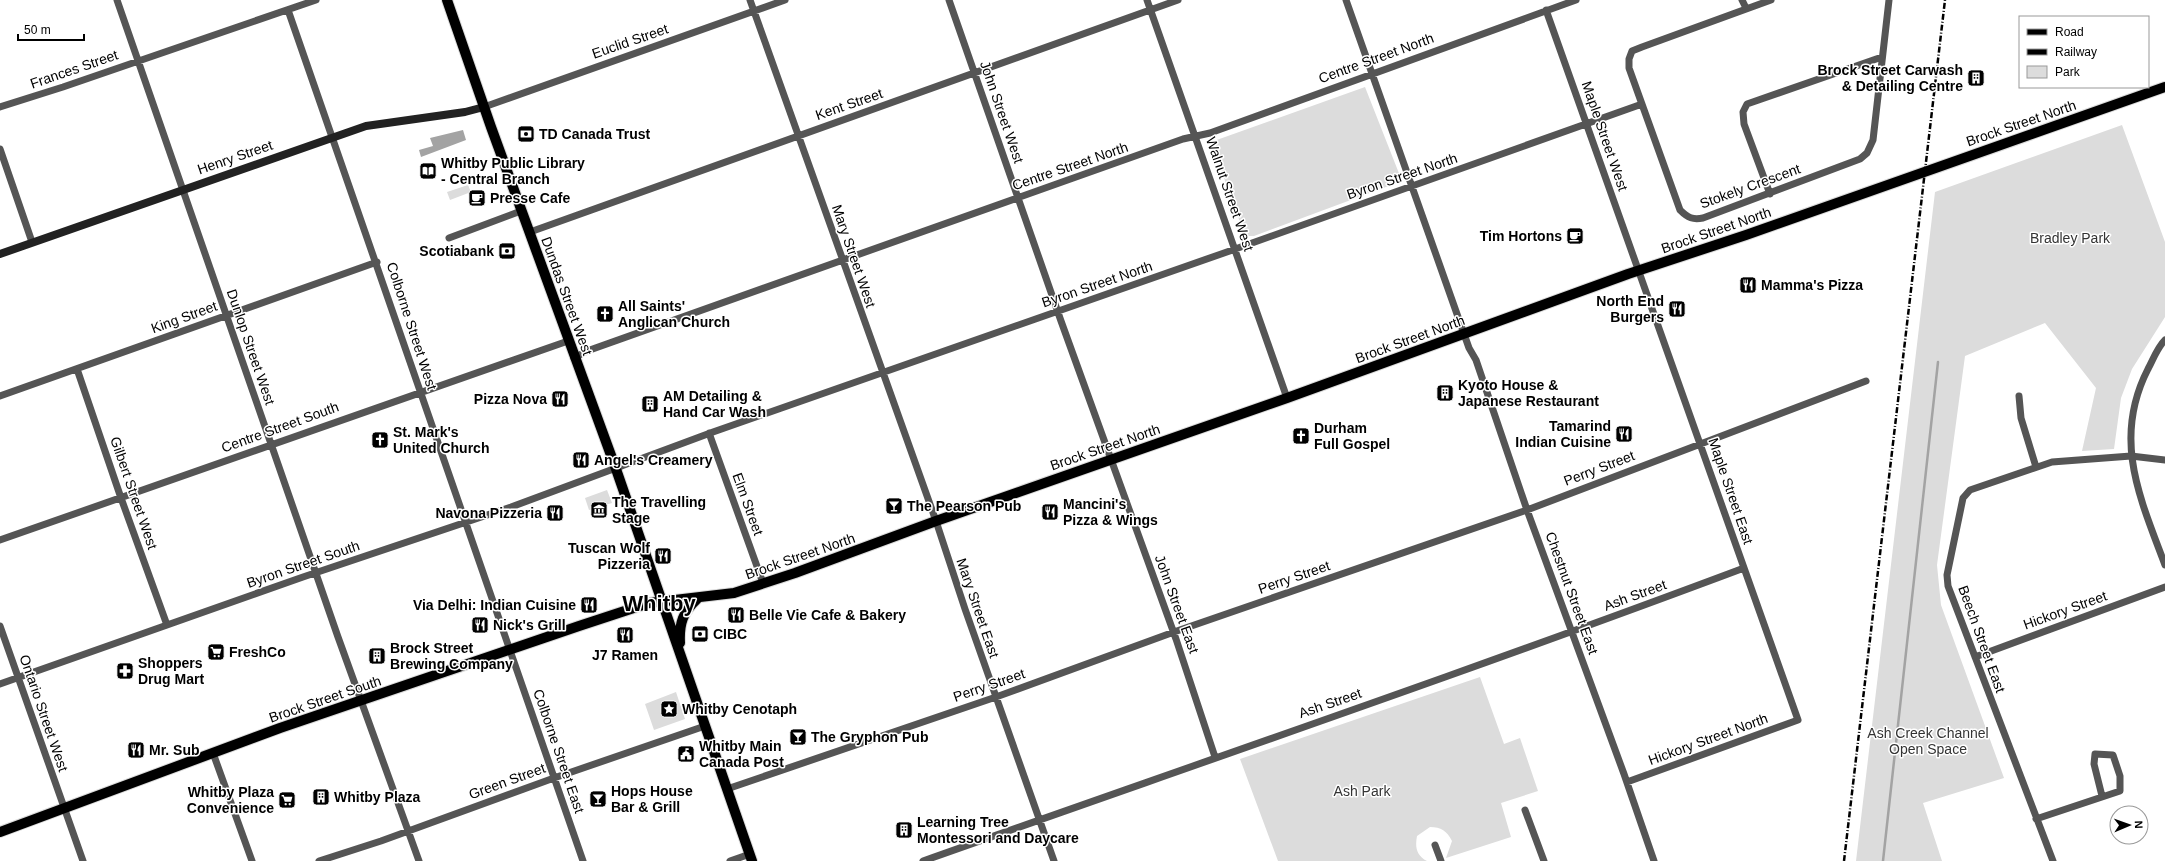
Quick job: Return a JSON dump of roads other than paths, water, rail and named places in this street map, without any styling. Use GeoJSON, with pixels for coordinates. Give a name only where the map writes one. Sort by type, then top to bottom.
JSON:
{"type":"FeatureCollection","features":[{"type":"Feature","properties":{"kind":"main road","name":"Dundas Street West"},"geometry":{"type":"LineString","coordinates":[[447,0],[574,358],[616,469],[751,858]]}},
{"type":"Feature","properties":{"kind":"main road","name":"Brock Street North"},"geometry":{"type":"LineString","coordinates":[[662,600],[697,598],[734,593],[815,566],[936,521],[1287,398],[1639,271],[1746,235],[2165,87]]}},
{"type":"Feature","properties":{"kind":"main road","name":"Henry Street"},"geometry":{"type":"LineString","coordinates":[[0,254],[366,126],[465,112],[484,107]]}},
{"type":"Feature","properties":{"kind":"main road"},"geometry":{"type":"LineString","coordinates":[[681,655],[680,630],[682,616],[687,608],[697,598]]}},
{"type":"Feature","properties":{"kind":"main road","name":"Brock Street South"},"geometry":{"type":"LineString","coordinates":[[0,832],[213,753],[579,626],[662,600]]}},
{"type":"Feature","properties":{"kind":"street","name":"Dunlop Street West"},"geometry":{"type":"LineString","coordinates":[[117,0],[315,573],[419,861]]}},
{"type":"Feature","properties":{"kind":"street","name":"Frances Street"},"geometry":{"type":"LineString","coordinates":[[0,107],[63,88],[316,0]]}},
{"type":"Feature","properties":{"kind":"street","name":"Mary Street West"},"geometry":{"type":"LineString","coordinates":[[750,0],[882,374],[936,521]]}},
{"type":"Feature","properties":{"kind":"street","name":"Euclid Street"},"geometry":{"type":"LineString","coordinates":[[484,107],[785,0]]}},
{"type":"Feature","properties":{"kind":"street","name":"John Street West"},"geometry":{"type":"LineString","coordinates":[[949,0],[1110,460]]}},
{"type":"Feature","properties":{"kind":"street","name":"Walnut Street West"},"geometry":{"type":"LineString","coordinates":[[1147,0],[1287,398]]}},
{"type":"Feature","properties":{"kind":"street","name":"Kent Street"},"geometry":{"type":"LineString","coordinates":[[530,232],[1178,0]]}},
{"type":"Feature","properties":{"kind":"street","name":"Chestnut Street East"},"geometry":{"type":"LineString","coordinates":[[1346,0],[1469,348],[1476,360],[1527,510],[1573,632],[1654,861]]}},
{"type":"Feature","properties":{"kind":"street","name":"Centre Street North"},"geometry":{"type":"LineString","coordinates":[[574,358],[587,351],[1018,198],[1195,137],[1576,0]]}},
{"type":"Feature","properties":{"kind":"street"},"geometry":{"type":"LineString","coordinates":[[1742,0],[1746,8]]}},
{"type":"Feature","properties":{"kind":"street","name":"Stokely Crescent"},"geometry":{"type":"LineString","coordinates":[[1771,0],[1632,51],[1629,59],[1630,68],[1642,104],[1680,210],[1688,218],[1695,220],[1703,218],[1770,194],[1860,159],[1867,153],[1873,140],[1889,0]]}},
{"type":"Feature","properties":{"kind":"street","name":"Colborne Street West"},"geometry":{"type":"LineString","coordinates":[[288,10],[377,262],[420,392],[510,650]]}},
{"type":"Feature","properties":{"kind":"street","name":"Maple Street West"},"geometry":{"type":"LineString","coordinates":[[1546,10],[1639,271]]}},
{"type":"Feature","properties":{"kind":"street"},"geometry":{"type":"LineString","coordinates":[[1770,194],[1744,124],[1743,112],[1747,104],[1882,57]]}},
{"type":"Feature","properties":{"kind":"street","name":"Byron Street North"},"geometry":{"type":"LineString","coordinates":[[616,469],[709,433],[1058,312],[1642,104]]}},
{"type":"Feature","properties":{"kind":"street"},"geometry":{"type":"LineString","coordinates":[[0,149],[32,242]]}},
{"type":"Feature","properties":{"kind":"street"},"geometry":{"type":"LineString","coordinates":[[449,238],[522,211]]}},
{"type":"Feature","properties":{"kind":"street","name":"King Street"},"geometry":{"type":"LineString","coordinates":[[0,396],[377,262]]}},
{"type":"Feature","properties":{"kind":"street","name":"Maple Street East"},"geometry":{"type":"LineString","coordinates":[[1639,271],[1798,720]]}},
{"type":"Feature","properties":{"kind":"street","name":"Centre Street South"},"geometry":{"type":"LineString","coordinates":[[0,540],[568,340]]}},
{"type":"Feature","properties":{"kind":"street"},"geometry":{"type":"LineString","coordinates":[[2165,340],[2140,384],[2131,419],[2131,456],[2137,491],[2165,565]]}},
{"type":"Feature","properties":{"kind":"street","name":"Gilbert Street West"},"geometry":{"type":"LineString","coordinates":[[77,369],[121,498],[167,625]]}},
{"type":"Feature","properties":{"kind":"street","name":"Perry Street"},"geometry":{"type":"LineString","coordinates":[[727,789],[996,697],[1174,632],[1527,510],[1866,380]]}},
{"type":"Feature","properties":{"kind":"street"},"geometry":{"type":"LineString","coordinates":[[2019,396],[2021,418],[2036,468]]}},
{"type":"Feature","properties":{"kind":"street","name":"Elm Street"},"geometry":{"type":"LineString","coordinates":[[709,433],[763,583]]}},
{"type":"Feature","properties":{"kind":"street","name":"Beech Street East"},"geometry":{"type":"LineString","coordinates":[[2053,861],[1948,586],[1947,575],[1963,498],[1970,490],[2052,462],[2131,456],[2165,460]]}},
{"type":"Feature","properties":{"kind":"street","name":"John Street East"},"geometry":{"type":"LineString","coordinates":[[1110,460],[1174,632],[1215,757]]}},
{"type":"Feature","properties":{"kind":"street","name":"Byron Street South"},"geometry":{"type":"LineString","coordinates":[[0,684],[616,469]]}},
{"type":"Feature","properties":{"kind":"street","name":"Mary Street East"},"geometry":{"type":"LineString","coordinates":[[936,521],[1054,861]]}},
{"type":"Feature","properties":{"kind":"street","name":"Ash Street"},"geometry":{"type":"LineString","coordinates":[[923,861],[1115,795],[1215,757],[1573,632],[1744,568]]}},
{"type":"Feature","properties":{"kind":"street","name":"Hickory Street"},"geometry":{"type":"LineString","coordinates":[[1975,657],[2165,587]]}},
{"type":"Feature","properties":{"kind":"street","name":"Ontario Street West"},"geometry":{"type":"LineString","coordinates":[[0,626],[83,861]]}},
{"type":"Feature","properties":{"kind":"street","name":"Colborne Street East"},"geometry":{"type":"LineString","coordinates":[[510,650],[583,861]]}},
{"type":"Feature","properties":{"kind":"street","name":"Hickory Street North"},"geometry":{"type":"LineString","coordinates":[[1627,782],[1798,720]]}},
{"type":"Feature","properties":{"kind":"street","name":"Green Street"},"geometry":{"type":"LineString","coordinates":[[319,861],[705,726]]}},
{"type":"Feature","properties":{"kind":"street"},"geometry":{"type":"LineString","coordinates":[[213,753],[252,861]]}},
{"type":"Feature","properties":{"kind":"street"},"geometry":{"type":"LineString","coordinates":[[2036,819],[2120,790],[2120,776],[2113,755],[2095,754],[2094,764],[2102,796]]}},
{"type":"Feature","properties":{"kind":"street"},"geometry":{"type":"LineString","coordinates":[[1525,810],[1544,861]]}},
{"type":"Feature","properties":{"kind":"street"},"geometry":{"type":"LineString","coordinates":[[1435,845],[1441,861]]}},
{"type":"Feature","properties":{"kind":"street"},"geometry":{"type":"LineString","coordinates":[[730,861],[751,858]]}},
{"type":"Feature","properties":{"kind":"waterway"},"geometry":{"type":"LineString","coordinates":[[1883,861],[1938,362]]}},
{"type":"Feature","properties":{"kind":"railway"},"geometry":{"type":"LineString","coordinates":[[1844,861],[1945,0]]}},
{"type":"Feature","properties":{"kind":"place","name":"Brock Street Carwash & Detailing Centre"},"geometry":{"type":"Point","coordinates":[1976,78]}},
{"type":"Feature","properties":{"kind":"place","name":"TD Canada Trust"},"geometry":{"type":"Point","coordinates":[526,134]}},
{"type":"Feature","properties":{"kind":"place","name":"Whitby Public Library - Central Branch"},"geometry":{"type":"Point","coordinates":[428,171]}},
{"type":"Feature","properties":{"kind":"place","name":"Presse Cafe"},"geometry":{"type":"Point","coordinates":[477,198]}},
{"type":"Feature","properties":{"kind":"place","name":"Tim Hortons"},"geometry":{"type":"Point","coordinates":[1575,236]}},
{"type":"Feature","properties":{"kind":"place","name":"Scotiabank"},"geometry":{"type":"Point","coordinates":[507,251]}},
{"type":"Feature","properties":{"kind":"place","name":"Mamma's Pizza"},"geometry":{"type":"Point","coordinates":[1748,285]}},
{"type":"Feature","properties":{"kind":"place","name":"North End Burgers"},"geometry":{"type":"Point","coordinates":[1677,309]}},
{"type":"Feature","properties":{"kind":"place","name":"All Saints' Anglican Church"},"geometry":{"type":"Point","coordinates":[605,314]}},
{"type":"Feature","properties":{"kind":"place","name":"Kyoto House & Japanese Restaurant"},"geometry":{"type":"Point","coordinates":[1445,393]}},
{"type":"Feature","properties":{"kind":"place","name":"Pizza Nova"},"geometry":{"type":"Point","coordinates":[560,399]}},
{"type":"Feature","properties":{"kind":"place","name":"AM Detailing & Hand Car Wash"},"geometry":{"type":"Point","coordinates":[650,404]}},
{"type":"Feature","properties":{"kind":"place","name":"Tamarind Indian Cuisine"},"geometry":{"type":"Point","coordinates":[1624,434]}},
{"type":"Feature","properties":{"kind":"place","name":"Durham Full Gospel"},"geometry":{"type":"Point","coordinates":[1301,436]}},
{"type":"Feature","properties":{"kind":"place","name":"St. Mark's United Church"},"geometry":{"type":"Point","coordinates":[380,440]}},
{"type":"Feature","properties":{"kind":"place","name":"Angel's Creamery"},"geometry":{"type":"Point","coordinates":[581,460]}},
{"type":"Feature","properties":{"kind":"place","name":"The Pearson Pub"},"geometry":{"type":"Point","coordinates":[894,506]}},
{"type":"Feature","properties":{"kind":"place","name":"The Travelling Stage"},"geometry":{"type":"Point","coordinates":[599,510]}},
{"type":"Feature","properties":{"kind":"place","name":"Mancini's Pizza & Wings"},"geometry":{"type":"Point","coordinates":[1050,512]}},
{"type":"Feature","properties":{"kind":"place","name":"Navona Pizzeria"},"geometry":{"type":"Point","coordinates":[555,513]}},
{"type":"Feature","properties":{"kind":"place","name":"Tuscan Wolf Pizzeria"},"geometry":{"type":"Point","coordinates":[663,556]}},
{"type":"Feature","properties":{"kind":"place","name":"Via Delhi: Indian Cuisine"},"geometry":{"type":"Point","coordinates":[589,605]}},
{"type":"Feature","properties":{"kind":"place","name":"Belle Vie Cafe & Bakery"},"geometry":{"type":"Point","coordinates":[736,615]}},
{"type":"Feature","properties":{"kind":"place","name":"Nick's Grill"},"geometry":{"type":"Point","coordinates":[480,625]}},
{"type":"Feature","properties":{"kind":"place","name":"CIBC"},"geometry":{"type":"Point","coordinates":[700,634]}},
{"type":"Feature","properties":{"kind":"place","name":"J7 Ramen"},"geometry":{"type":"Point","coordinates":[625,635]}},
{"type":"Feature","properties":{"kind":"place","name":"FreshCo"},"geometry":{"type":"Point","coordinates":[216,652]}},
{"type":"Feature","properties":{"kind":"place","name":"Brock Street Brewing Company"},"geometry":{"type":"Point","coordinates":[377,656]}},
{"type":"Feature","properties":{"kind":"place","name":"Shoppers Drug Mart"},"geometry":{"type":"Point","coordinates":[125,671]}},
{"type":"Feature","properties":{"kind":"place","name":"Whitby Cenotaph"},"geometry":{"type":"Point","coordinates":[669,709]}},
{"type":"Feature","properties":{"kind":"place","name":"The Gryphon Pub"},"geometry":{"type":"Point","coordinates":[798,737]}},
{"type":"Feature","properties":{"kind":"place","name":"Mr. Sub"},"geometry":{"type":"Point","coordinates":[136,750]}},
{"type":"Feature","properties":{"kind":"place","name":"Whitby Main Canada Post"},"geometry":{"type":"Point","coordinates":[686,754]}},
{"type":"Feature","properties":{"kind":"place","name":"Whitby Plaza"},"geometry":{"type":"Point","coordinates":[321,797]}},
{"type":"Feature","properties":{"kind":"place","name":"Hops House Bar & Grill"},"geometry":{"type":"Point","coordinates":[598,799]}},
{"type":"Feature","properties":{"kind":"place","name":"Whitby Plaza Convenience"},"geometry":{"type":"Point","coordinates":[287,800]}},
{"type":"Feature","properties":{"kind":"place","name":"Learning Tree Montessori and Daycare"},"geometry":{"type":"Point","coordinates":[904,830]}},
{"type":"Feature","properties":{"kind":"district","name":"Whitby"},"geometry":{"type":"Point","coordinates":[659,603]}},
{"type":"Feature","properties":{"kind":"park label","name":"Bradley Park"},"geometry":{"type":"Point","coordinates":[2070,238]}},
{"type":"Feature","properties":{"kind":"park label","name":"Ash Creek Channel Open Space"},"geometry":{"type":"Point","coordinates":[1928,742]}},
{"type":"Feature","properties":{"kind":"park label","name":"Ash Park"},"geometry":{"type":"Point","coordinates":[1362,791]}}]}
